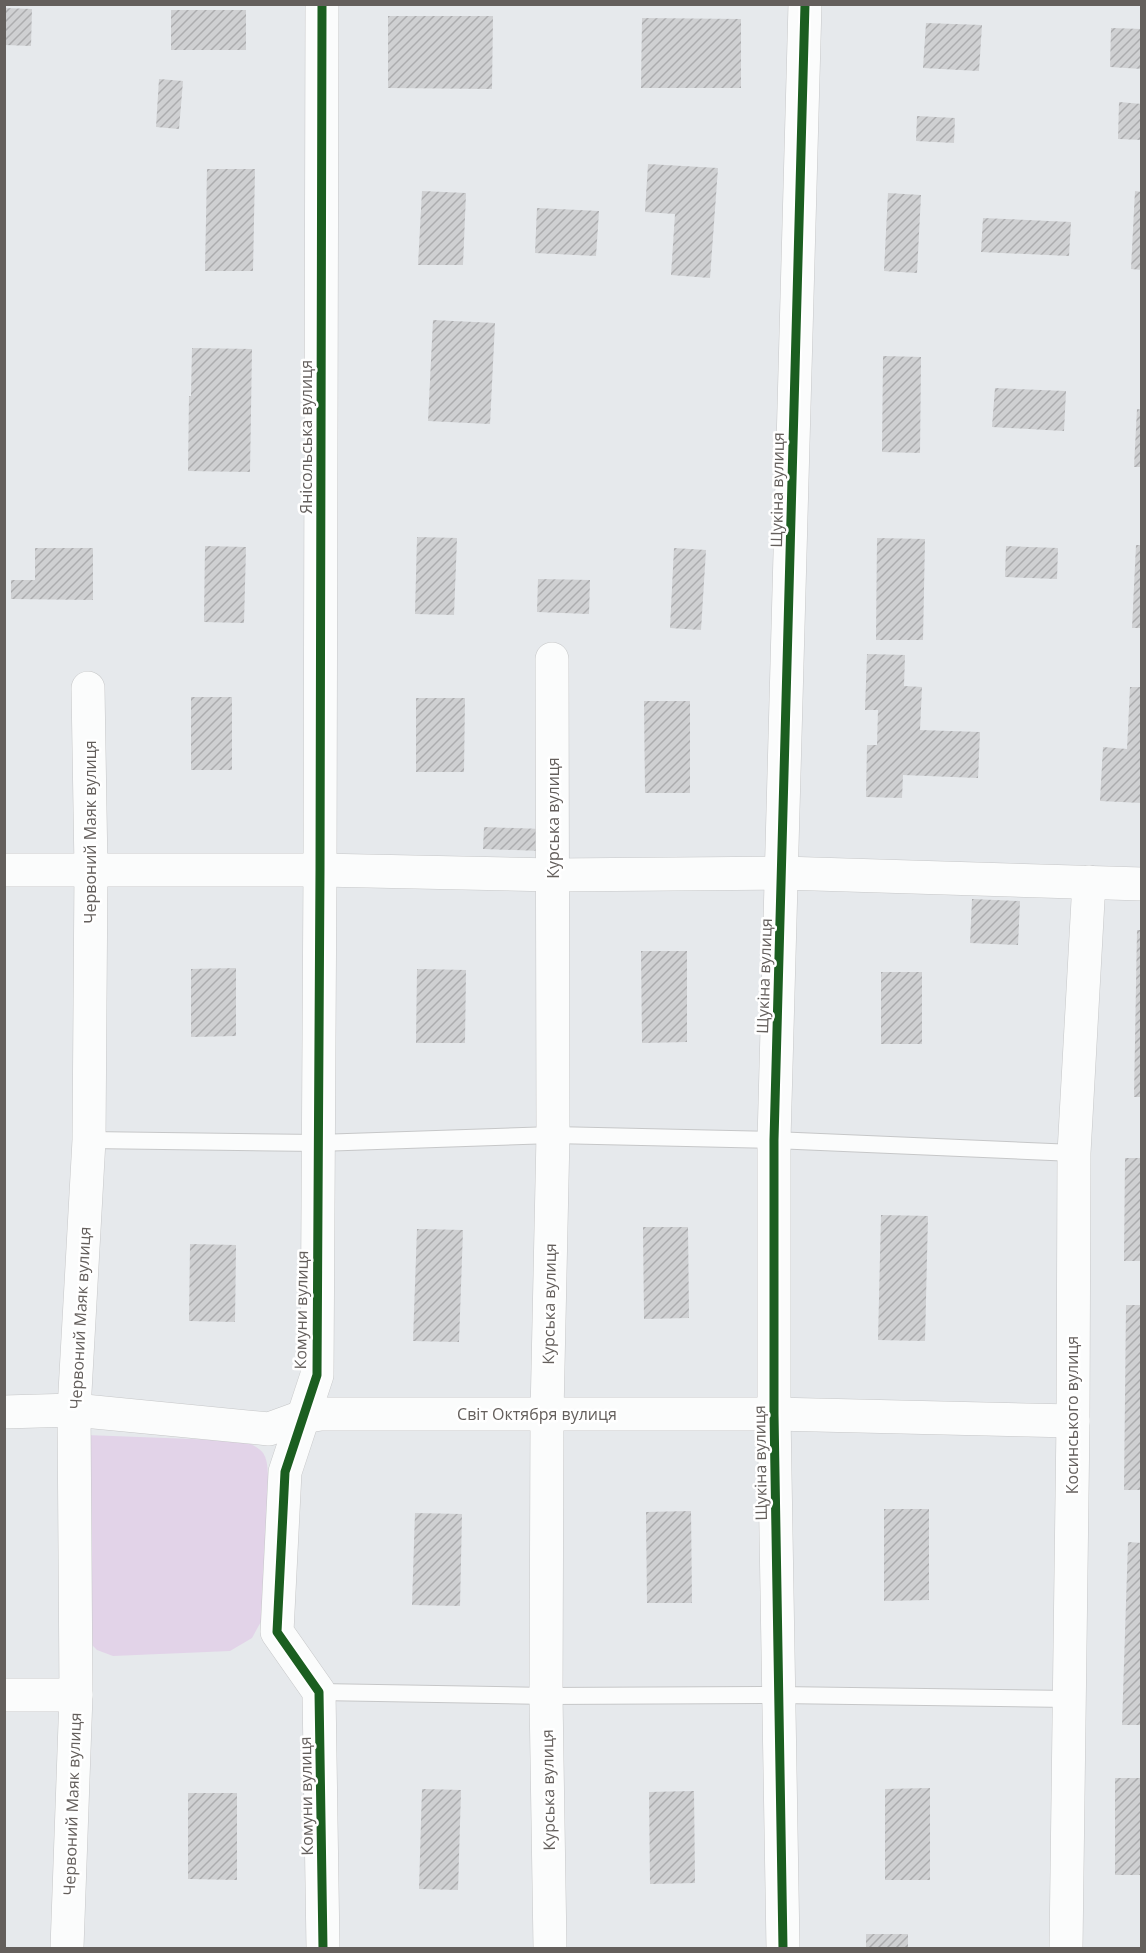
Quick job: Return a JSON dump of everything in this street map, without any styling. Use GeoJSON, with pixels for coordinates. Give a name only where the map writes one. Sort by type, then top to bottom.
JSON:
{"type":"FeatureCollection","features":[{"type":"Feature","properties":{"kind":"street","name":"Янісольська вулиця"},"geometry":{"type":"LineString","coordinates":[[320,870],[322,4]]}},
{"type":"Feature","properties":{"kind":"street","name":"Щукіна вулиця"},"geometry":{"type":"LineString","coordinates":[[783,1948],[774,1414],[774,1140],[805,4]]}},
{"type":"Feature","properties":{"kind":"street","name":"Курська вулиця"},"geometry":{"type":"LineString","coordinates":[[550,1948],[546,1696],[547,1414],[553,1135],[552,659]]}},
{"type":"Feature","properties":{"kind":"street","name":"Червоний Маяк вулиця"},"geometry":{"type":"LineString","coordinates":[[68,1948],[76,1695],[74,1410],[89,1140],[91,869],[88,688]]}},
{"type":"Feature","properties":{"kind":"street"},"geometry":{"type":"LineString","coordinates":[[4,870],[320,870],[553,876],[782,873],[1142,884]]}},
{"type":"Feature","properties":{"kind":"street","name":"Комуни вулиця"},"geometry":{"type":"LineString","coordinates":[[320,870],[316,1375],[285,1472],[277,1632],[319,1692],[323,1948]]}},
{"type":"Feature","properties":{"kind":"street","name":"Косинського вулиця"},"geometry":{"type":"LineString","coordinates":[[1066,1948],[1074,1153],[1089,882]]}},
{"type":"Feature","properties":{"kind":"street","name":"Світ Октября вулиця"},"geometry":{"type":"LineString","coordinates":[[4,1412],[74,1410],[269,1429],[302,1417],[321,1414],[774,1414],[1073,1421]]}},
{"type":"Feature","properties":{"kind":"street"},"geometry":{"type":"LineString","coordinates":[[4,1695],[76,1695]]}},
{"type":"Feature","properties":{"kind":"lane"},"geometry":{"type":"LineString","coordinates":[[89,1140],[318,1143],[553,1135],[774,1140],[1074,1153]]}},
{"type":"Feature","properties":{"kind":"lane"},"geometry":{"type":"LineString","coordinates":[[319,1692],[546,1696],[778,1695],[1069,1699]]}},
{"type":"Feature","properties":{"kind":"shaded area"},"geometry":{"type":"Polygon","coordinates":[[[86,1435],[244,1441],[261,1450],[266,1458],[268,1477],[263,1618],[252,1638],[230,1651],[113,1656],[97,1650],[89,1642],[86,1435]]]}},
{"type":"Feature","properties":{"kind":"building"},"geometry":{"type":"Polygon","coordinates":[[[5,8],[32,9],[31,46],[5,45],[5,8]]]}},
{"type":"Feature","properties":{"kind":"building"},"geometry":{"type":"Polygon","coordinates":[[[171,10],[246,10],[246,50],[171,50],[171,10]]]}},
{"type":"Feature","properties":{"kind":"building"},"geometry":{"type":"Polygon","coordinates":[[[388,16],[493,16],[492,89],[388,88],[388,16]]]}},
{"type":"Feature","properties":{"kind":"building"},"geometry":{"type":"Polygon","coordinates":[[[642,18],[741,19],[741,88],[641,88],[642,18]]]}},
{"type":"Feature","properties":{"kind":"building"},"geometry":{"type":"Polygon","coordinates":[[[926,23],[982,25],[979,71],[923,68],[926,23]]]}},
{"type":"Feature","properties":{"kind":"building"},"geometry":{"type":"Polygon","coordinates":[[[1111,28],[1142,29],[1142,69],[1110,67],[1111,28]]]}},
{"type":"Feature","properties":{"kind":"building"},"geometry":{"type":"Polygon","coordinates":[[[159,79],[183,81],[179,129],[156,127],[159,79]]]}},
{"type":"Feature","properties":{"kind":"building"},"geometry":{"type":"Polygon","coordinates":[[[1119,102],[1142,104],[1142,140],[1118,139],[1119,102]]]}},
{"type":"Feature","properties":{"kind":"building"},"geometry":{"type":"Polygon","coordinates":[[[917,116],[955,118],[954,143],[916,141],[917,116]]]}},
{"type":"Feature","properties":{"kind":"building"},"geometry":{"type":"Polygon","coordinates":[[[648,164],[718,168],[710,278],[671,275],[675,214],[645,212],[648,164]]]}},
{"type":"Feature","properties":{"kind":"building"},"geometry":{"type":"Polygon","coordinates":[[[207,169],[255,169],[253,271],[205,271],[207,169]]]}},
{"type":"Feature","properties":{"kind":"building"},"geometry":{"type":"Polygon","coordinates":[[[422,191],[466,193],[463,265],[418,265],[422,191]]]}},
{"type":"Feature","properties":{"kind":"building"},"geometry":{"type":"Polygon","coordinates":[[[1135,191],[1142,192],[1142,270],[1131,269],[1135,191]]]}},
{"type":"Feature","properties":{"kind":"building"},"geometry":{"type":"Polygon","coordinates":[[[888,193],[921,195],[917,273],[884,271],[888,193]]]}},
{"type":"Feature","properties":{"kind":"building"},"geometry":{"type":"Polygon","coordinates":[[[537,208],[599,211],[596,256],[535,253],[537,208]]]}},
{"type":"Feature","properties":{"kind":"building"},"geometry":{"type":"Polygon","coordinates":[[[983,218],[1071,222],[1069,256],[981,252],[983,218]]]}},
{"type":"Feature","properties":{"kind":"building"},"geometry":{"type":"Polygon","coordinates":[[[433,320],[495,323],[490,424],[428,421],[433,320]]]}},
{"type":"Feature","properties":{"kind":"building"},"geometry":{"type":"Polygon","coordinates":[[[192,348],[252,349],[250,472],[188,471],[192,348]]]}},
{"type":"Feature","properties":{"kind":"building"},"geometry":{"type":"Polygon","coordinates":[[[883,356],[921,357],[920,453],[882,452],[883,356]]]}},
{"type":"Feature","properties":{"kind":"building"},"geometry":{"type":"Polygon","coordinates":[[[995,388],[1066,391],[1064,431],[992,427],[995,388]]]}},
{"type":"Feature","properties":{"kind":"building"},"geometry":{"type":"Polygon","coordinates":[[[1137,409],[1142,410],[1142,467],[1134,467],[1137,409]]]}},
{"type":"Feature","properties":{"kind":"building"},"geometry":{"type":"Polygon","coordinates":[[[417,537],[457,538],[454,615],[415,614],[417,537]]]}},
{"type":"Feature","properties":{"kind":"building"},"geometry":{"type":"Polygon","coordinates":[[[877,538],[925,539],[923,640],[876,640],[877,538]]]}},
{"type":"Feature","properties":{"kind":"building"},"geometry":{"type":"Polygon","coordinates":[[[1136,545],[1142,545],[1142,628],[1132,628],[1136,545]]]}},
{"type":"Feature","properties":{"kind":"building"},"geometry":{"type":"Polygon","coordinates":[[[205,546],[246,547],[244,623],[204,622],[205,546]]]}},
{"type":"Feature","properties":{"kind":"building"},"geometry":{"type":"Polygon","coordinates":[[[1006,546],[1058,548],[1057,579],[1005,577],[1006,546]]]}},
{"type":"Feature","properties":{"kind":"building"},"geometry":{"type":"Polygon","coordinates":[[[35,548],[93,548],[93,600],[11,599],[11,580],[35,580],[35,548]]]}},
{"type":"Feature","properties":{"kind":"building"},"geometry":{"type":"Polygon","coordinates":[[[674,548],[706,550],[701,630],[670,628],[674,548]]]}},
{"type":"Feature","properties":{"kind":"building"},"geometry":{"type":"Polygon","coordinates":[[[538,579],[590,580],[589,614],[537,612],[538,579]]]}},
{"type":"Feature","properties":{"kind":"building"},"geometry":{"type":"Polygon","coordinates":[[[867,654],[905,655],[904,686],[922,687],[920,730],[980,732],[978,778],[903,775],[902,798],[866,797],[867,745],[877,745],[878,710],[865,710],[867,654]]]}},
{"type":"Feature","properties":{"kind":"building"},"geometry":{"type":"Polygon","coordinates":[[[1130,687],[1142,687],[1142,803],[1100,801],[1103,747],[1127,749],[1130,687]]]}},
{"type":"Feature","properties":{"kind":"building"},"geometry":{"type":"Polygon","coordinates":[[[191,697],[232,697],[232,770],[191,770],[191,697]]]}},
{"type":"Feature","properties":{"kind":"building"},"geometry":{"type":"Polygon","coordinates":[[[416,698],[465,698],[464,772],[416,772],[416,698]]]}},
{"type":"Feature","properties":{"kind":"building"},"geometry":{"type":"Polygon","coordinates":[[[644,701],[690,701],[690,793],[645,793],[644,701]]]}},
{"type":"Feature","properties":{"kind":"building"},"geometry":{"type":"Polygon","coordinates":[[[484,827],[542,829],[541,851],[483,849],[484,827]]]}},
{"type":"Feature","properties":{"kind":"building"},"geometry":{"type":"Polygon","coordinates":[[[972,899],[1020,901],[1018,945],[970,943],[972,899]]]}},
{"type":"Feature","properties":{"kind":"building"},"geometry":{"type":"Polygon","coordinates":[[[1137,930],[1142,930],[1142,1097],[1134,1097],[1137,930]]]}},
{"type":"Feature","properties":{"kind":"building"},"geometry":{"type":"Polygon","coordinates":[[[641,951],[687,951],[687,1042],[642,1043],[641,951]]]}},
{"type":"Feature","properties":{"kind":"building"},"geometry":{"type":"Polygon","coordinates":[[[236,968],[236,1036],[191,1037],[191,969],[236,968]]]}},
{"type":"Feature","properties":{"kind":"building"},"geometry":{"type":"Polygon","coordinates":[[[417,969],[466,970],[465,1043],[416,1043],[417,969]]]}},
{"type":"Feature","properties":{"kind":"building"},"geometry":{"type":"Polygon","coordinates":[[[881,972],[922,972],[922,1044],[881,1044],[881,972]]]}},
{"type":"Feature","properties":{"kind":"building"},"geometry":{"type":"Polygon","coordinates":[[[1125,1158],[1142,1158],[1142,1261],[1124,1261],[1125,1158]]]}},
{"type":"Feature","properties":{"kind":"building"},"geometry":{"type":"Polygon","coordinates":[[[881,1215],[928,1216],[925,1341],[878,1340],[881,1215]]]}},
{"type":"Feature","properties":{"kind":"building"},"geometry":{"type":"Polygon","coordinates":[[[643,1227],[688,1227],[689,1318],[644,1319],[643,1227]]]}},
{"type":"Feature","properties":{"kind":"building"},"geometry":{"type":"Polygon","coordinates":[[[417,1229],[463,1230],[459,1342],[413,1341],[417,1229]]]}},
{"type":"Feature","properties":{"kind":"building"},"geometry":{"type":"Polygon","coordinates":[[[190,1244],[236,1245],[235,1322],[189,1321],[190,1244]]]}},
{"type":"Feature","properties":{"kind":"building"},"geometry":{"type":"Polygon","coordinates":[[[1126,1305],[1142,1305],[1142,1490],[1124,1490],[1126,1305]]]}},
{"type":"Feature","properties":{"kind":"building"},"geometry":{"type":"Polygon","coordinates":[[[884,1509],[929,1509],[929,1600],[884,1601],[884,1509]]]}},
{"type":"Feature","properties":{"kind":"building"},"geometry":{"type":"Polygon","coordinates":[[[691,1511],[692,1603],[647,1603],[646,1512],[691,1511]]]}},
{"type":"Feature","properties":{"kind":"building"},"geometry":{"type":"Polygon","coordinates":[[[415,1513],[462,1514],[460,1606],[412,1605],[415,1513]]]}},
{"type":"Feature","properties":{"kind":"building"},"geometry":{"type":"Polygon","coordinates":[[[1128,1542],[1142,1543],[1142,1725],[1122,1725],[1128,1542]]]}},
{"type":"Feature","properties":{"kind":"building"},"geometry":{"type":"Polygon","coordinates":[[[1115,1778],[1142,1778],[1142,1875],[1115,1875],[1115,1778]]]}},
{"type":"Feature","properties":{"kind":"building"},"geometry":{"type":"Polygon","coordinates":[[[930,1788],[930,1880],[885,1880],[885,1789],[930,1788]]]}},
{"type":"Feature","properties":{"kind":"building"},"geometry":{"type":"Polygon","coordinates":[[[422,1789],[461,1790],[458,1890],[419,1889],[422,1789]]]}},
{"type":"Feature","properties":{"kind":"building"},"geometry":{"type":"Polygon","coordinates":[[[694,1791],[695,1883],[650,1884],[649,1792],[694,1791]]]}},
{"type":"Feature","properties":{"kind":"building"},"geometry":{"type":"Polygon","coordinates":[[[188,1793],[237,1793],[237,1880],[188,1879],[188,1793]]]}},
{"type":"Feature","properties":{"kind":"building"},"geometry":{"type":"Polygon","coordinates":[[[866,1934],[908,1934],[908,1948],[866,1948],[866,1934]]]}},
{"type":"Feature","properties":{"kind":"cycle path"},"geometry":{"type":"LineString","coordinates":[[322,4],[317,1375],[285,1472],[277,1632],[319,1692],[323,1948]]}},
{"type":"Feature","properties":{"kind":"cycle path"},"geometry":{"type":"LineString","coordinates":[[783,1948],[774,1414],[774,1140],[805,4]]}}]}
